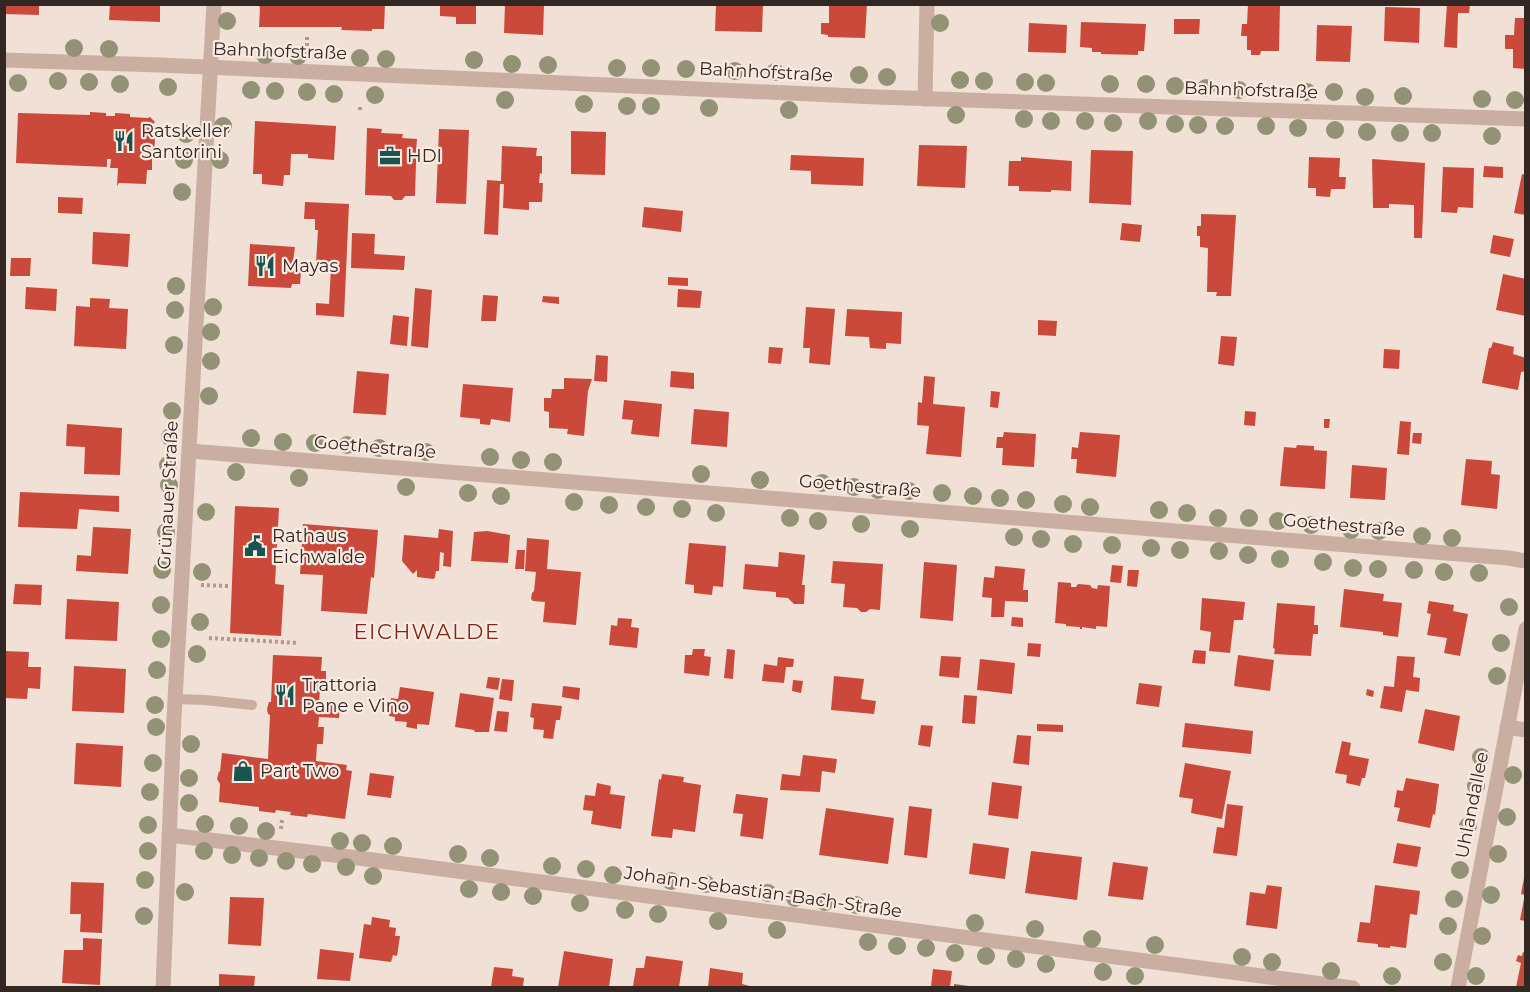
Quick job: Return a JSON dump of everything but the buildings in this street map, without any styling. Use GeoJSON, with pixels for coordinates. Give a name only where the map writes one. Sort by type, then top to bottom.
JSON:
{"type":"FeatureCollection","features":[{"type":"Feature","properties":{"kind":"street","name":"Grünauer Straße"},"geometry":{"type":"LineString","coordinates":[[163,987],[176,699],[214,4]]}},
{"type":"Feature","properties":{"kind":"street"},"geometry":{"type":"LineString","coordinates":[[925,99],[927,4]]}},
{"type":"Feature","properties":{"kind":"street","name":"Bahnhofstraße"},"geometry":{"type":"LineString","coordinates":[[4,60],[925,99],[1526,119]]}},
{"type":"Feature","properties":{"kind":"street","name":"Goethestraße"},"geometry":{"type":"LineString","coordinates":[[190,451],[1526,561]]}},
{"type":"Feature","properties":{"kind":"street","name":"Uhlandallee"},"geometry":{"type":"LineString","coordinates":[[1458,987],[1526,629]]}},
{"type":"Feature","properties":{"kind":"street"},"geometry":{"type":"LineString","coordinates":[[1507,727],[1526,730]]}},
{"type":"Feature","properties":{"kind":"street","name":"Johann-Sebastian-Bach-Straße"},"geometry":{"type":"LineString","coordinates":[[169,835],[1353,987]]}},
{"type":"Feature","properties":{"kind":"lane"},"geometry":{"type":"LineString","coordinates":[[176,699],[252,705]]}},
{"type":"Feature","properties":{"kind":"path"},"geometry":{"type":"LineString","coordinates":[[360,104],[360,110]]}},
{"type":"Feature","properties":{"kind":"path"},"geometry":{"type":"LineString","coordinates":[[221,586],[228,586]]}},
{"type":"Feature","properties":{"kind":"path"},"geometry":{"type":"LineString","coordinates":[[209,638],[299,643]]}},
{"type":"Feature","properties":{"kind":"path"},"geometry":{"type":"LineString","coordinates":[[280,830],[282,820]]}},
{"type":"Feature","properties":{"kind":"place","name":"Ratskeller Santorini"},"geometry":{"type":"Point","coordinates":[124,141]}},
{"type":"Feature","properties":{"kind":"place","name":"HDI"},"geometry":{"type":"Point","coordinates":[390,156]}},
{"type":"Feature","properties":{"kind":"place","name":"Mayas"},"geometry":{"type":"Point","coordinates":[265,266]}},
{"type":"Feature","properties":{"kind":"place","name":"Rathaus Eichwalde"},"geometry":{"type":"Point","coordinates":[255,546]}},
{"type":"Feature","properties":{"kind":"place","name":"Trattoria Pane e Vino"},"geometry":{"type":"Point","coordinates":[285,695]}},
{"type":"Feature","properties":{"kind":"place","name":"Part Two"},"geometry":{"type":"Point","coordinates":[243,771]}},
{"type":"Feature","properties":{"kind":"district","name":"EICHWALDE"},"geometry":{"type":"Point","coordinates":[427,632]}}]}
